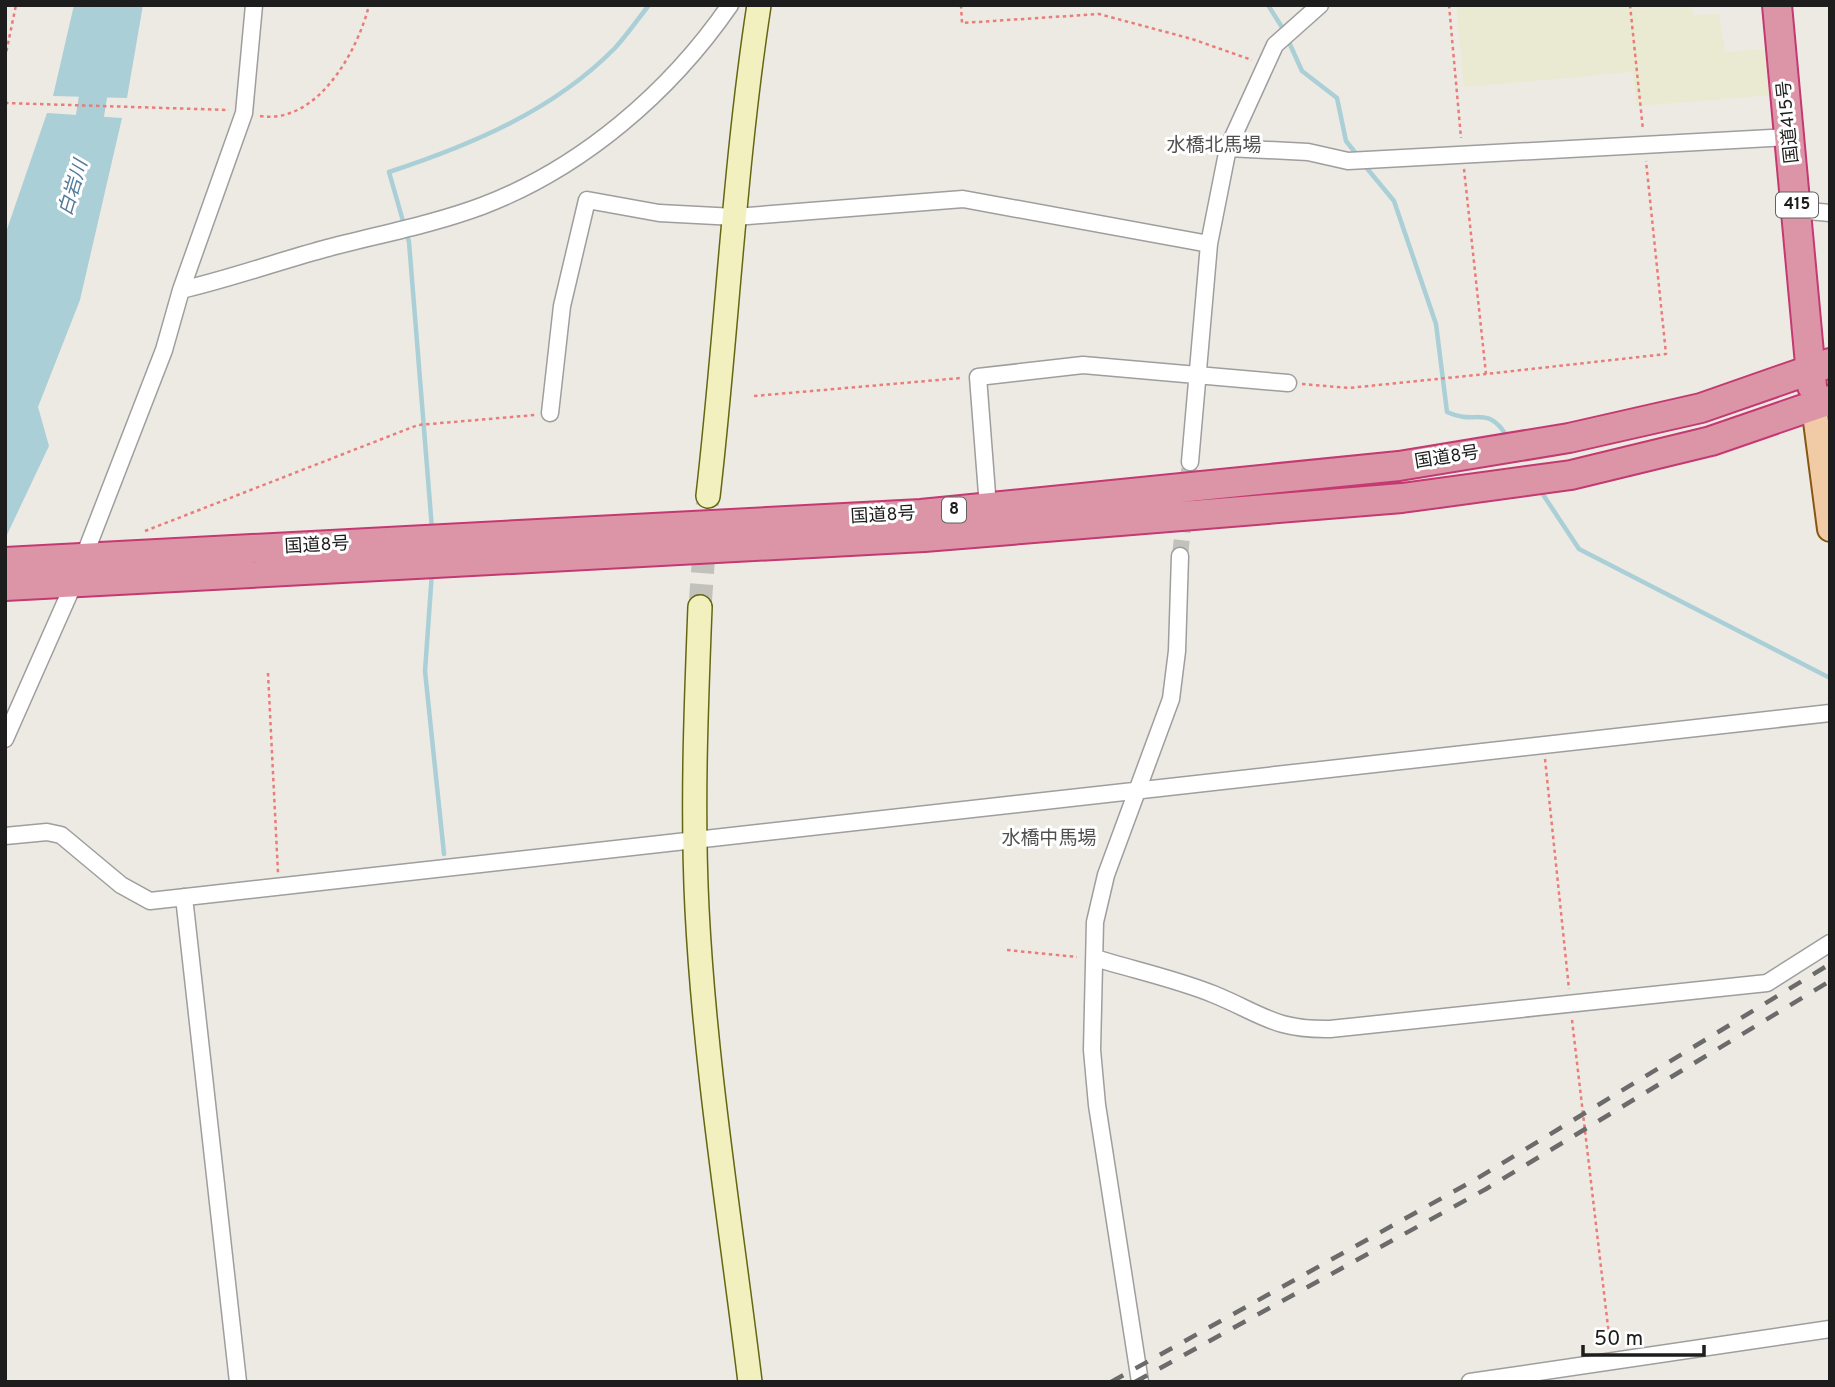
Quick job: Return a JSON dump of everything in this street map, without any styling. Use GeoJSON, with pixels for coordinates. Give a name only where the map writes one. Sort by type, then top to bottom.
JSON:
{"type":"FeatureCollection","features":[{"type":"Feature","properties":{"kind":"highway","name":"国道415号"},"geometry":{"type":"LineString","coordinates":[[1777,5],[1798,210],[1820,367],[1822,403]]}},
{"type":"Feature","properties":{"kind":"highway","name":"国道8号"},"geometry":{"type":"LineString","coordinates":[[5,586],[139,555],[921,514],[1399,466],[1569,438],[1701,408],[1820,367]]}},
{"type":"Feature","properties":{"kind":"highway","name":"国道8号"},"geometry":{"type":"LineString","coordinates":[[5,562],[71,571],[924,537],[1402,498],[1571,475],[1711,442],[1822,403]]}},
{"type":"Feature","properties":{"kind":"main road"},"geometry":{"type":"LineString","coordinates":[[1822,403],[1830,529]]}},
{"type":"Feature","properties":{"kind":"street"},"geometry":{"type":"LineString","coordinates":[[5,739],[71,571],[164,350],[236,111],[254,5]]}},
{"type":"Feature","properties":{"kind":"street"},"geometry":{"type":"LineString","coordinates":[[181,290],[481,206],[545,176],[608,133],[663,87],[706,40],[730,5]]}},
{"type":"Feature","properties":{"kind":"street"},"geometry":{"type":"LineString","coordinates":[[708,496],[723,367],[748,78],[759,5]]}},
{"type":"Feature","properties":{"kind":"street"},"geometry":{"type":"LineString","coordinates":[[1190,462],[1209,244],[1228,148],[1275,45],[1320,5]]}},
{"type":"Feature","properties":{"kind":"street"},"geometry":{"type":"LineString","coordinates":[[1228,148],[1308,152],[1348,161],[1791,137]]}},
{"type":"Feature","properties":{"kind":"street"},"geometry":{"type":"LineString","coordinates":[[550,414],[562,306],[587,200],[659,213],[735,217],[963,199],[1209,244]]}},
{"type":"Feature","properties":{"kind":"street"},"geometry":{"type":"LineString","coordinates":[[1798,210],[1830,213]]}},
{"type":"Feature","properties":{"kind":"street"},"geometry":{"type":"LineString","coordinates":[[988,507],[978,377],[1083,365],[1288,383]]}},
{"type":"Feature","properties":{"kind":"street"},"geometry":{"type":"LineString","coordinates":[[1140,1382],[1097,1105],[1092,1050],[1095,922],[1106,876],[1140,790],[1171,699],[1177,651],[1180,556]]}},
{"type":"Feature","properties":{"kind":"street"},"geometry":{"type":"LineString","coordinates":[[700,607],[694,736],[694,841],[704,1000],[750,1382]]}},
{"type":"Feature","properties":{"kind":"street"},"geometry":{"type":"LineString","coordinates":[[5,835],[47,832],[61,835],[139,897],[150,901],[1830,713]]}},
{"type":"Feature","properties":{"kind":"street"},"geometry":{"type":"LineString","coordinates":[[184,897],[238,1382]]}},
{"type":"Feature","properties":{"kind":"street"},"geometry":{"type":"LineString","coordinates":[[1095,958],[1213,994],[1275,1024],[1297,1029],[1353,1028],[1767,984],[1830,943]]}},
{"type":"Feature","properties":{"kind":"street"},"geometry":{"type":"LineString","coordinates":[[1470,1382],[1830,1329]]}},
{"type":"Feature","properties":{"kind":"path"},"geometry":{"type":"LineString","coordinates":[[5,58],[16,5]]}},
{"type":"Feature","properties":{"kind":"path"},"geometry":{"type":"LineString","coordinates":[[5,103],[236,111],[270,117],[305,105],[328,85],[353,50],[369,5]]}},
{"type":"Feature","properties":{"kind":"path"},"geometry":{"type":"LineString","coordinates":[[961,5],[962,23],[1099,15],[1192,39],[1265,65]]}},
{"type":"Feature","properties":{"kind":"path"},"geometry":{"type":"LineString","coordinates":[[1449,5],[1486,374]]}},
{"type":"Feature","properties":{"kind":"path"},"geometry":{"type":"LineString","coordinates":[[1288,383],[1349,388],[1666,354],[1630,5]]}},
{"type":"Feature","properties":{"kind":"path"},"geometry":{"type":"LineString","coordinates":[[754,396],[978,377]]}},
{"type":"Feature","properties":{"kind":"path"},"geometry":{"type":"LineString","coordinates":[[139,555],[145,532],[418,425],[550,414]]}},
{"type":"Feature","properties":{"kind":"path"},"geometry":{"type":"LineString","coordinates":[[268,673],[279,886]]}},
{"type":"Feature","properties":{"kind":"path"},"geometry":{"type":"LineString","coordinates":[[1544,746],[1570,1003],[1612,1361]]}},
{"type":"Feature","properties":{"kind":"path"},"geometry":{"type":"LineString","coordinates":[[1007,950],[1095,958]]}},
{"type":"Feature","properties":{"kind":"green space"},"geometry":{"type":"Polygon","coordinates":[[[1456,5],[1692,5],[1693,15],[1719,14],[1725,52],[1766,49],[1773,95],[1636,106],[1633,72],[1464,87],[1456,5]]]}},
{"type":"Feature","properties":{"kind":"water"},"geometry":{"type":"Polygon","coordinates":[[[74,5],[143,5],[127,98],[53,96],[74,5]]]}},
{"type":"Feature","properties":{"kind":"water"},"geometry":{"type":"Polygon","coordinates":[[[47,113],[122,118],[80,300],[38,407],[49,446],[5,539],[5,235],[47,113]]]}},
{"type":"Feature","properties":{"kind":"waterway","name":"白岩川"},"geometry":{"type":"LineString","coordinates":[[84,152],[108,5]]}},
{"type":"Feature","properties":{"kind":"waterway"},"geometry":{"type":"LineString","coordinates":[[432,529],[409,242],[389,172],[480,138],[538,108],[591,70],[615,48],[649,5]]}},
{"type":"Feature","properties":{"kind":"waterway"},"geometry":{"type":"LineString","coordinates":[[1268,5],[1285,32]]}},
{"type":"Feature","properties":{"kind":"waterway"},"geometry":{"type":"LineString","coordinates":[[1288,40],[1302,71],[1337,98],[1346,141],[1358,156]]}},
{"type":"Feature","properties":{"kind":"waterway"},"geometry":{"type":"LineString","coordinates":[[1365,166],[1394,201],[1436,324],[1447,412],[1457,416],[1487,418],[1501,427],[1508,438]]}},
{"type":"Feature","properties":{"kind":"waterway"},"geometry":{"type":"LineString","coordinates":[[1540,490],[1579,549],[1830,678]]}},
{"type":"Feature","properties":{"kind":"waterway"},"geometry":{"type":"LineString","coordinates":[[432,572],[425,671],[444,854]]}},
{"type":"Feature","properties":{"kind":"tunnel"},"geometry":{"type":"LineString","coordinates":[[1180,556],[1190,462]]}},
{"type":"Feature","properties":{"kind":"tunnel"},"geometry":{"type":"LineString","coordinates":[[700,607],[708,496]]}},
{"type":"Feature","properties":{"kind":"railway"},"geometry":{"type":"LineString","coordinates":[[1111,1382],[1478,1178],[1830,964]]}},
{"type":"Feature","properties":{"kind":"railway"},"geometry":{"type":"LineString","coordinates":[[1135,1382],[1486,1189],[1830,981]]}},
{"type":"Feature","properties":{"kind":"district","name":"水橋北馬場"},"geometry":{"type":"Point","coordinates":[1214,146]}},
{"type":"Feature","properties":{"kind":"district","name":"水橋中馬場"},"geometry":{"type":"Point","coordinates":[1049,839]}}]}
